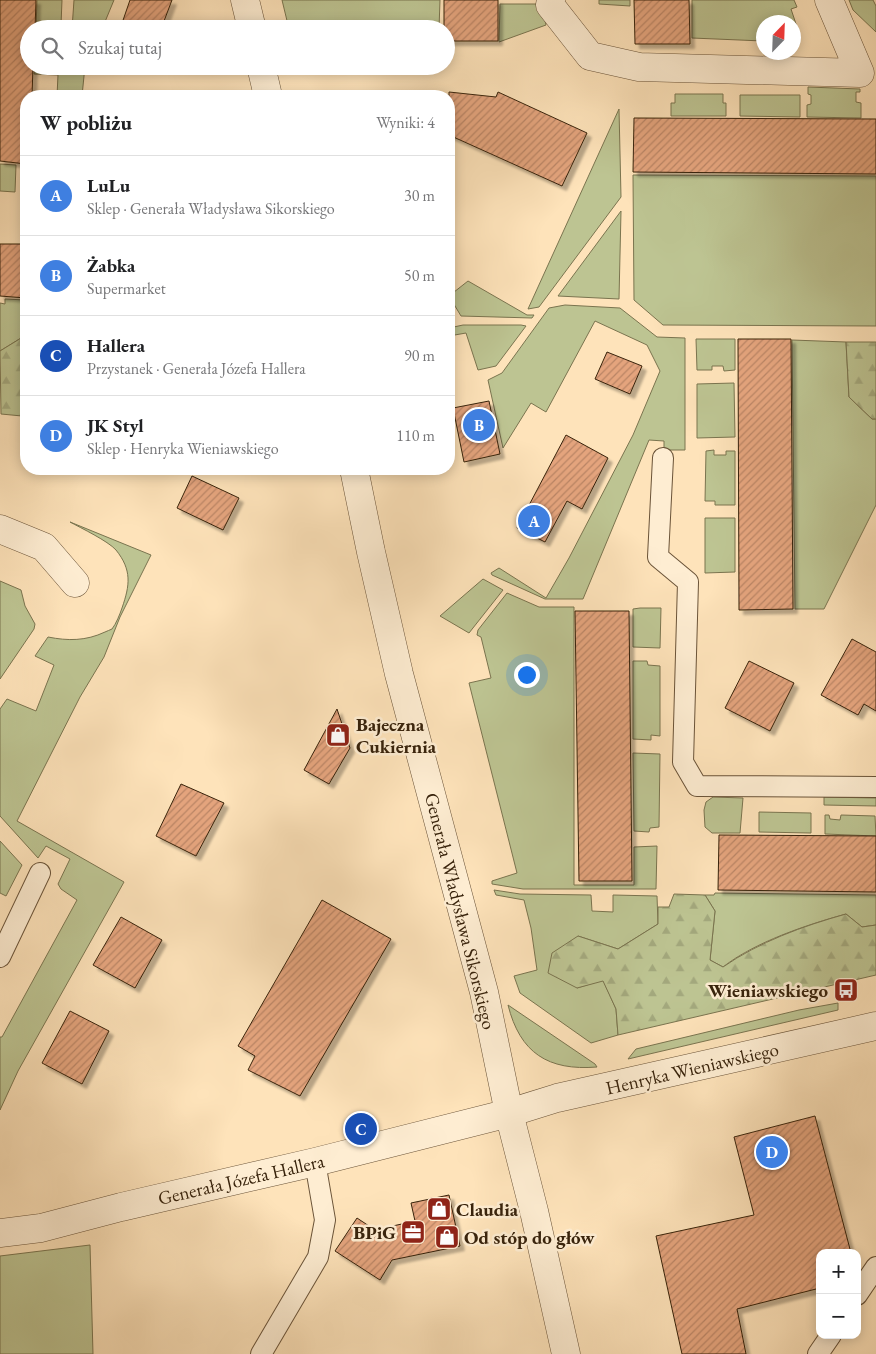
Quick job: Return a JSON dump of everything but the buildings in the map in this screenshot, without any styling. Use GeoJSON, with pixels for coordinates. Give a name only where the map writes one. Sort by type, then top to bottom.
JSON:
{"type":"FeatureCollection","features":[{"type":"Feature","properties":{"kind":"street"},"geometry":{"type":"LineString","coordinates":[[245,0],[250,20]]}},
{"type":"Feature","properties":{"kind":"street"},"geometry":{"type":"LineString","coordinates":[[551,0],[550,5],[590,56],[639,67],[860,73],[829,0]]}},
{"type":"Feature","properties":{"kind":"street"},"geometry":{"type":"LineString","coordinates":[[263,75],[267,90]]}},
{"type":"Feature","properties":{"kind":"street","name":"Generała Władysława Sikorskiego"},"geometry":{"type":"LineString","coordinates":[[355,475],[399,674],[484,992],[509,1113],[534,1211],[566,1354]]}},
{"type":"Feature","properties":{"kind":"street"},"geometry":{"type":"LineString","coordinates":[[0,528],[44,547],[75,583]]}},
{"type":"Feature","properties":{"kind":"street","name":"Henryka Wieniawskiego"},"geometry":{"type":"LineString","coordinates":[[509,1113],[557,1098],[876,1026]]}},
{"type":"Feature","properties":{"kind":"street","name":"Generała Józefa Hallera"},"geometry":{"type":"LineString","coordinates":[[0,1233],[41,1228],[509,1113]]}},
{"type":"Feature","properties":{"kind":"lane"},"geometry":{"type":"LineString","coordinates":[[663,458],[658,557],[688,582],[683,762],[697,786],[876,787]]}},
{"type":"Feature","properties":{"kind":"lane"},"geometry":{"type":"LineString","coordinates":[[0,957],[40,873]]}},
{"type":"Feature","properties":{"kind":"lane"},"geometry":{"type":"LineString","coordinates":[[261,1354],[318,1257],[325,1220],[314,1162]]}},
{"type":"Feature","properties":{"kind":"lane"},"geometry":{"type":"LineString","coordinates":[[858,1294],[876,1267]]}},
{"type":"Feature","properties":{"kind":"lane"},"geometry":{"type":"LineString","coordinates":[[818,1354],[828,1339]]}},
{"type":"Feature","properties":{"kind":"green space"},"geometry":{"type":"Polygon","coordinates":[[[37,0],[62,0],[61,20],[36,20],[37,0]]]}},
{"type":"Feature","properties":{"kind":"green space"},"geometry":{"type":"Polygon","coordinates":[[[74,0],[114,0],[106,20],[73,20],[74,0]]]}},
{"type":"Feature","properties":{"kind":"green space"},"geometry":{"type":"Polygon","coordinates":[[[282,0],[440,0],[439,20],[287,20],[282,0]]]}},
{"type":"Feature","properties":{"kind":"green space"},"geometry":{"type":"Polygon","coordinates":[[[599,0],[630,0],[630,6],[599,4],[599,0]]]}},
{"type":"Feature","properties":{"kind":"green space"},"geometry":{"type":"Polygon","coordinates":[[[692,0],[794,0],[797,7],[791,9],[793,15],[756,15],[756,41],[692,38],[692,0]]]}},
{"type":"Feature","properties":{"kind":"green space"},"geometry":{"type":"Polygon","coordinates":[[[849,0],[873,0],[876,6],[876,32],[853,10],[849,0]]]}},
{"type":"Feature","properties":{"kind":"green space"},"geometry":{"type":"Polygon","coordinates":[[[500,4],[537,4],[542,6],[546,25],[499,42],[500,4]]]}},
{"type":"Feature","properties":{"kind":"green space"},"geometry":{"type":"Polygon","coordinates":[[[58,75],[84,75],[83,90],[57,90],[58,75]]]}},
{"type":"Feature","properties":{"kind":"green space"},"geometry":{"type":"Polygon","coordinates":[[[808,87],[860,89],[860,92],[856,92],[856,102],[861,103],[861,118],[807,117],[807,105],[811,104],[811,95],[808,94],[808,87]]]}},
{"type":"Feature","properties":{"kind":"green space"},"geometry":{"type":"Polygon","coordinates":[[[675,94],[723,94],[723,103],[726,103],[726,116],[671,116],[671,103],[675,103],[675,94]]]}},
{"type":"Feature","properties":{"kind":"green space"},"geometry":{"type":"Polygon","coordinates":[[[740,95],[800,95],[800,117],[740,116],[740,95]]]}},
{"type":"Feature","properties":{"kind":"green space"},"geometry":{"type":"Polygon","coordinates":[[[619,109],[621,197],[539,307],[528,309],[619,109]]]}},
{"type":"Feature","properties":{"kind":"green space"},"geometry":{"type":"Polygon","coordinates":[[[0,164],[16,165],[15,192],[0,191],[0,164]]]}},
{"type":"Feature","properties":{"kind":"green space"},"geometry":{"type":"Polygon","coordinates":[[[633,175],[876,176],[876,326],[663,325],[634,300],[633,175]]]}},
{"type":"Feature","properties":{"kind":"green space"},"geometry":{"type":"Polygon","coordinates":[[[621,211],[619,299],[558,296],[621,211]]]}},
{"type":"Feature","properties":{"kind":"green space"},"geometry":{"type":"Polygon","coordinates":[[[468,281],[527,315],[534,315],[532,318],[461,316],[455,306],[455,291],[468,281]]]}},
{"type":"Feature","properties":{"kind":"green space"},"geometry":{"type":"Polygon","coordinates":[[[5,299],[20,300],[20,339],[0,351],[0,303],[5,304],[5,299]]]}},
{"type":"Feature","properties":{"kind":"green space"},"geometry":{"type":"Polygon","coordinates":[[[565,305],[620,308],[657,337],[685,338],[685,450],[664,450],[664,441],[649,440],[583,599],[545,599],[491,573],[499,568],[546,598],[633,435],[660,371],[647,345],[595,321],[546,412],[531,403],[503,448],[488,380],[502,373],[549,308],[565,305]]]}},
{"type":"Feature","properties":{"kind":"green space"},"geometry":{"type":"Polygon","coordinates":[[[463,325],[526,326],[496,366],[478,370],[466,333],[455,335],[455,327],[463,325]]]}},
{"type":"Feature","properties":{"kind":"green space"},"geometry":{"type":"Polygon","coordinates":[[[20,339],[20,416],[1,414],[0,351],[20,339]]]}},
{"type":"Feature","properties":{"kind":"green space"},"geometry":{"type":"Polygon","coordinates":[[[696,339],[735,339],[735,370],[724,371],[723,366],[712,366],[712,370],[697,370],[696,339]]]}},
{"type":"Feature","properties":{"kind":"green space"},"geometry":{"type":"Polygon","coordinates":[[[792,340],[846,342],[849,397],[872,419],[876,419],[876,505],[824,609],[795,609],[792,340]]]}},
{"type":"Feature","properties":{"kind":"green space"},"geometry":{"type":"Polygon","coordinates":[[[846,342],[876,342],[876,419],[872,419],[849,397],[846,342]]]}},
{"type":"Feature","properties":{"kind":"green space"},"geometry":{"type":"Polygon","coordinates":[[[734,383],[735,437],[697,438],[697,384],[734,383]]]}},
{"type":"Feature","properties":{"kind":"green space"},"geometry":{"type":"Polygon","coordinates":[[[714,450],[714,455],[726,455],[726,451],[735,451],[735,505],[715,505],[715,501],[705,501],[706,451],[714,450]]]}},
{"type":"Feature","properties":{"kind":"green space"},"geometry":{"type":"Polygon","coordinates":[[[705,518],[735,518],[735,572],[705,573],[705,518]]]}},
{"type":"Feature","properties":{"kind":"green space"},"geometry":{"type":"Polygon","coordinates":[[[70,522],[151,555],[120,617],[104,657],[80,697],[17,821],[124,882],[18,1071],[0,1110],[0,1037],[2,1037],[77,900],[61,889],[58,884],[70,859],[46,846],[38,858],[0,816],[0,709],[7,699],[36,711],[54,665],[35,656],[48,637],[70,640],[84,639],[112,629],[125,600],[128,585],[125,564],[116,550],[101,539],[70,522]]]}},
{"type":"Feature","properties":{"kind":"green space"},"geometry":{"type":"Polygon","coordinates":[[[483,579],[503,590],[469,633],[440,616],[483,579]]]}},
{"type":"Feature","properties":{"kind":"green space"},"geometry":{"type":"Polygon","coordinates":[[[0,581],[21,590],[25,606],[35,624],[34,629],[0,679],[0,581]]]}},
{"type":"Feature","properties":{"kind":"green space"},"geometry":{"type":"Polygon","coordinates":[[[507,593],[539,607],[574,607],[574,885],[634,885],[634,847],[657,846],[656,889],[523,889],[492,884],[492,881],[517,873],[469,683],[491,678],[481,637],[477,635],[478,630],[507,593]]]}},
{"type":"Feature","properties":{"kind":"green space"},"geometry":{"type":"Polygon","coordinates":[[[661,608],[660,648],[633,647],[633,609],[661,608]]]}},
{"type":"Feature","properties":{"kind":"green space"},"geometry":{"type":"Polygon","coordinates":[[[633,661],[647,661],[648,665],[660,666],[660,736],[651,735],[651,740],[633,739],[633,661]]]}},
{"type":"Feature","properties":{"kind":"green space"},"geometry":{"type":"Polygon","coordinates":[[[633,753],[660,754],[659,827],[650,828],[649,832],[634,831],[633,753]]]}},
{"type":"Feature","properties":{"kind":"green space"},"geometry":{"type":"Polygon","coordinates":[[[713,797],[743,798],[740,833],[712,833],[705,827],[704,810],[706,802],[713,797]]]}},
{"type":"Feature","properties":{"kind":"green space"},"geometry":{"type":"Polygon","coordinates":[[[824,797],[876,798],[876,806],[824,805],[824,797]]]}},
{"type":"Feature","properties":{"kind":"green space"},"geometry":{"type":"Polygon","coordinates":[[[759,812],[811,813],[811,833],[759,832],[759,812]]]}},
{"type":"Feature","properties":{"kind":"green space"},"geometry":{"type":"Polygon","coordinates":[[[825,815],[829,815],[830,819],[840,820],[841,815],[875,816],[876,836],[825,834],[825,815]]]}},
{"type":"Feature","properties":{"kind":"green space"},"geometry":{"type":"Polygon","coordinates":[[[0,841],[22,865],[6,896],[0,893],[0,841]]]}},
{"type":"Feature","properties":{"kind":"green space"},"geometry":{"type":"Polygon","coordinates":[[[494,890],[520,894],[591,895],[592,911],[613,912],[613,895],[657,896],[658,924],[618,949],[578,936],[577,988],[603,980],[616,1009],[618,1035],[591,1043],[520,993],[514,976],[537,970],[531,928],[524,900],[496,895],[494,890]]]}},
{"type":"Feature","properties":{"kind":"green space"},"geometry":{"type":"Polygon","coordinates":[[[715,893],[876,895],[876,925],[862,927],[846,914],[814,923],[765,942],[723,967],[710,960],[715,911],[705,895],[714,895],[715,893]]]}},
{"type":"Feature","properties":{"kind":"green space"},"geometry":{"type":"Polygon","coordinates":[[[674,894],[705,895],[715,911],[710,960],[723,967],[766,942],[846,914],[862,927],[876,925],[876,975],[618,1035],[616,1009],[603,981],[577,988],[548,973],[552,953],[578,936],[618,949],[658,924],[658,907],[669,907],[674,894]]]}},
{"type":"Feature","properties":{"kind":"green space"},"geometry":{"type":"Polygon","coordinates":[[[838,1003],[838,1010],[628,1059],[636,1049],[799,1010],[838,1003]]]}},
{"type":"Feature","properties":{"kind":"green space"},"geometry":{"type":"Polygon","coordinates":[[[508,1005],[597,1067],[564,1066],[550,1062],[539,1055],[520,1036],[508,1005]]]}},
{"type":"Feature","properties":{"kind":"green space"},"geometry":{"type":"Polygon","coordinates":[[[90,1245],[93,1354],[0,1354],[0,1256],[90,1245]]]}},
{"type":"Feature","properties":{"kind":"place","name":"Żabka"},"geometry":{"type":"Point","coordinates":[479,425]}},
{"type":"Feature","properties":{"kind":"place","name":"LuLu"},"geometry":{"type":"Point","coordinates":[534,521]}},
{"type":"Feature","properties":{"kind":"place","name":"Bajeczna Cukiernia"},"geometry":{"type":"Point","coordinates":[338,735]}},
{"type":"Feature","properties":{"kind":"place","name":"Wieniawskiego"},"geometry":{"type":"Point","coordinates":[846,990]}},
{"type":"Feature","properties":{"kind":"place","name":"Hallera"},"geometry":{"type":"Point","coordinates":[361,1129]}},
{"type":"Feature","properties":{"kind":"place","name":"JK Styl"},"geometry":{"type":"Point","coordinates":[772,1152]}},
{"type":"Feature","properties":{"kind":"place","name":"Claudia"},"geometry":{"type":"Point","coordinates":[439,1209]}},
{"type":"Feature","properties":{"kind":"place","name":"BPiG"},"geometry":{"type":"Point","coordinates":[413,1232]}},
{"type":"Feature","properties":{"kind":"place","name":"Od stóp do głów"},"geometry":{"type":"Point","coordinates":[447,1237]}}]}
